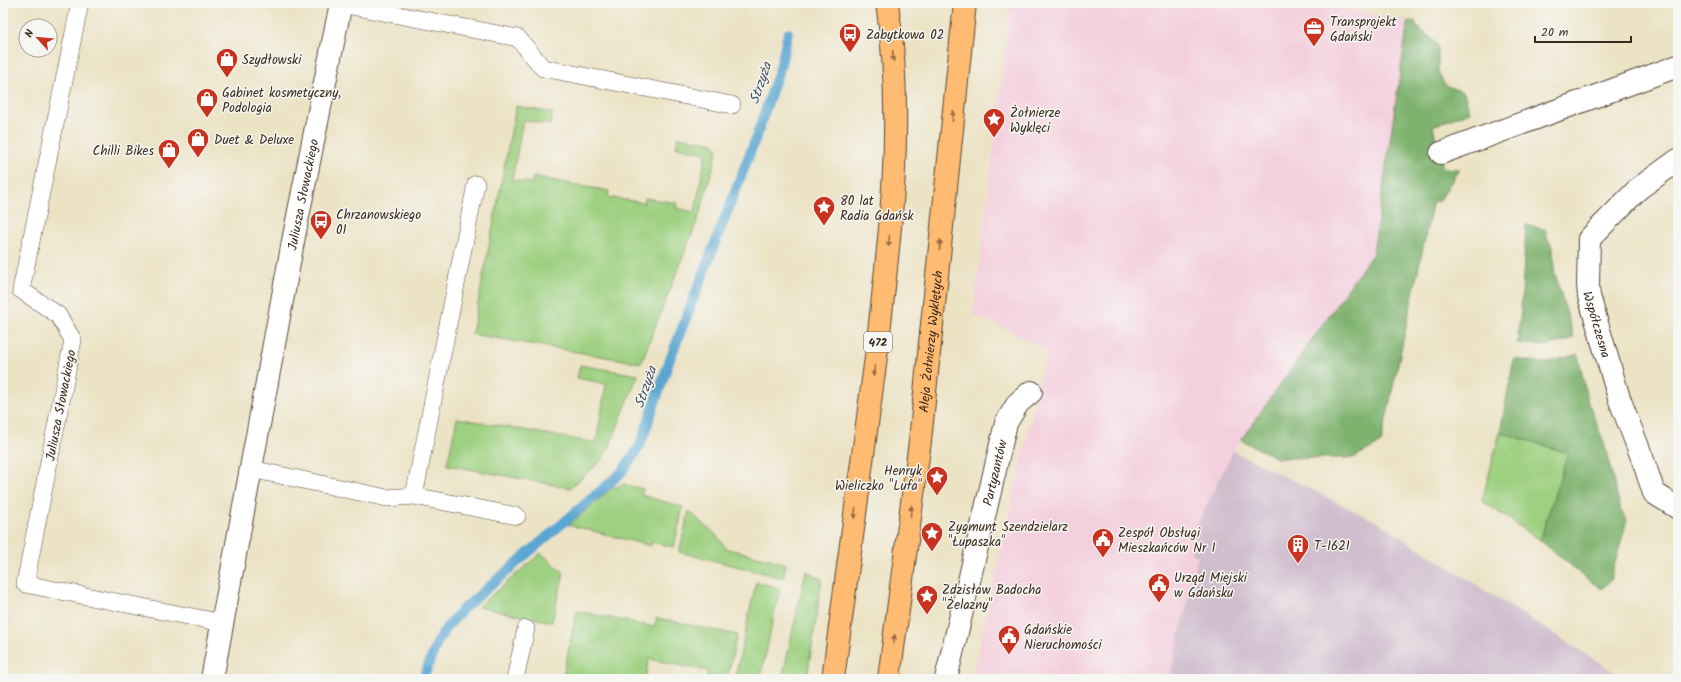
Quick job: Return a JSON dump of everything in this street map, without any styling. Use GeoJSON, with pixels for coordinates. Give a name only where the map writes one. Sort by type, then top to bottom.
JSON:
{"type":"FeatureCollection","features":[{"type":"Feature","properties":{"kind":"main road","name":"472"},"geometry":{"type":"LineString","coordinates":[[833,679],[871,397],[886,277],[891,220],[895,122],[891,28],[887,3]]}},
{"type":"Feature","properties":{"kind":"main road","name":"Aleja Żołnierzy Wyklętych"},"geometry":{"type":"LineString","coordinates":[[889,679],[920,441],[965,3]]}},
{"type":"Feature","properties":{"kind":"street","name":"Juliusza Słowackiego"},"geometry":{"type":"LineString","coordinates":[[212,679],[293,243],[341,3]]}},
{"type":"Feature","properties":{"kind":"street"},"geometry":{"type":"LineString","coordinates":[[1442,153],[1678,66]]}},
{"type":"Feature","properties":{"kind":"street","name":"Współczesna"},"geometry":{"type":"LineString","coordinates":[[1678,160],[1638,189],[1589,239],[1588,285],[1589,296],[1619,398],[1654,493],[1678,508]]}},
{"type":"Feature","properties":{"kind":"street","name":"Partyzantów"},"geometry":{"type":"LineString","coordinates":[[946,679],[1006,423],[1018,403],[1031,392]]}},
{"type":"Feature","properties":{"kind":"lane","name":"Juliusza Słowackiego"},"geometry":{"type":"LineString","coordinates":[[80,3],[21,290],[58,315],[73,340],[25,584],[223,623]]}},
{"type":"Feature","properties":{"kind":"lane"},"geometry":{"type":"LineString","coordinates":[[341,3],[518,38],[543,68],[732,105]]}},
{"type":"Feature","properties":{"kind":"lane"},"geometry":{"type":"LineString","coordinates":[[414,496],[476,184]]}},
{"type":"Feature","properties":{"kind":"lane"},"geometry":{"type":"LineString","coordinates":[[251,469],[387,498],[414,496],[517,516]]}},
{"type":"Feature","properties":{"kind":"lane"},"geometry":{"type":"LineString","coordinates":[[515,679],[526,629]]}},
{"type":"Feature","properties":{"kind":"shaded area","name":"Transprojekt Gdański"},"geometry":{"type":"Polygon","coordinates":[[[1011,3],[1334,3],[1347,9],[1408,21],[1373,253],[1233,451],[1218,480],[1200,518],[1191,553],[1198,555],[1169,679],[972,679],[1046,351],[1010,331],[973,315],[1011,3]]]}},
{"type":"Feature","properties":{"kind":"shaded area"},"geometry":{"type":"Polygon","coordinates":[[[1233,451],[1379,523],[1625,679],[1169,679],[1198,556],[1191,553],[1200,518],[1233,451]]]}},
{"type":"Feature","properties":{"kind":"green space"},"geometry":{"type":"Polygon","coordinates":[[[1408,21],[1415,21],[1417,27],[1435,41],[1438,47],[1438,71],[1444,84],[1464,93],[1470,112],[1433,126],[1443,168],[1459,169],[1439,202],[1433,201],[1381,443],[1353,458],[1277,458],[1241,440],[1373,253],[1408,21]]]}},
{"type":"Feature","properties":{"kind":"green space"},"geometry":{"type":"Polygon","coordinates":[[[516,106],[552,113],[551,125],[523,120],[512,180],[532,183],[533,177],[609,191],[608,197],[644,203],[645,198],[677,203],[676,208],[695,212],[706,153],[676,147],[678,137],[714,143],[718,150],[699,216],[641,363],[472,334],[516,106]]]}},
{"type":"Feature","properties":{"kind":"green space"},"geometry":{"type":"Polygon","coordinates":[[[1526,225],[1545,229],[1548,240],[1553,247],[1554,270],[1574,338],[1548,346],[1517,343],[1521,310],[1526,225]]]}},
{"type":"Feature","properties":{"kind":"green space"},"geometry":{"type":"Polygon","coordinates":[[[1578,354],[1587,399],[1604,443],[1621,511],[1627,520],[1610,581],[1602,589],[1587,579],[1540,540],[1568,453],[1500,432],[1514,359],[1545,363],[1578,354]]]}},
{"type":"Feature","properties":{"kind":"green space"},"geometry":{"type":"Polygon","coordinates":[[[580,365],[638,375],[609,448],[601,461],[570,488],[447,465],[457,418],[596,443],[606,384],[577,378],[580,365]]]}},
{"type":"Feature","properties":{"kind":"green space"},"geometry":{"type":"Polygon","coordinates":[[[1500,432],[1568,453],[1540,540],[1482,501],[1500,432]]]}},
{"type":"Feature","properties":{"kind":"green space"},"geometry":{"type":"Polygon","coordinates":[[[623,484],[643,489],[641,495],[683,507],[674,547],[651,542],[651,546],[569,525],[613,487],[618,487],[623,484]]]}},
{"type":"Feature","properties":{"kind":"green space"},"geometry":{"type":"Polygon","coordinates":[[[689,511],[715,534],[727,549],[786,564],[783,578],[679,552],[689,511]]]}},
{"type":"Feature","properties":{"kind":"green space"},"geometry":{"type":"Polygon","coordinates":[[[541,553],[564,573],[552,622],[478,607],[541,553]]]}},
{"type":"Feature","properties":{"kind":"green space"},"geometry":{"type":"Polygon","coordinates":[[[806,571],[822,579],[807,679],[782,679],[806,571]]]}},
{"type":"Feature","properties":{"kind":"green space"},"geometry":{"type":"Polygon","coordinates":[[[756,582],[780,588],[760,679],[735,679],[756,582]]]}},
{"type":"Feature","properties":{"kind":"green space"},"geometry":{"type":"Polygon","coordinates":[[[577,611],[654,627],[657,618],[737,635],[727,679],[706,679],[708,671],[649,659],[645,679],[562,679],[577,611]]]}},
{"type":"Feature","properties":{"kind":"waterway","name":"Strzyża"},"geometry":{"type":"LineString","coordinates":[[423,679],[437,643],[446,628],[463,609],[621,473],[640,446],[669,362],[757,135],[781,64],[788,33]]}},
{"type":"Feature","properties":{"kind":"place","name":"Transprojekt Gdański"},"geometry":{"type":"Point","coordinates":[1314,48]}},
{"type":"Feature","properties":{"kind":"place","name":"Zabytkowa 02"},"geometry":{"type":"Point","coordinates":[850,54]}},
{"type":"Feature","properties":{"kind":"place","name":"Szydłowski"},"geometry":{"type":"Point","coordinates":[227,78]}},
{"type":"Feature","properties":{"kind":"place","name":"Gabinet kosmetyczny, Podologia"},"geometry":{"type":"Point","coordinates":[207,118]}},
{"type":"Feature","properties":{"kind":"place","name":"Żołnierze Wyklęci"},"geometry":{"type":"Point","coordinates":[994,138]}},
{"type":"Feature","properties":{"kind":"place","name":"Duet & Deluxe"},"geometry":{"type":"Point","coordinates":[198,158]}},
{"type":"Feature","properties":{"kind":"place","name":"Chilli Bikes"},"geometry":{"type":"Point","coordinates":[169,170]}},
{"type":"Feature","properties":{"kind":"place","name":"80 lat Radia Gdańsk"},"geometry":{"type":"Point","coordinates":[824,226]}},
{"type":"Feature","properties":{"kind":"place","name":"Chrzanowskiego 01"},"geometry":{"type":"Point","coordinates":[321,240]}},
{"type":"Feature","properties":{"kind":"place","name":"Henryk Wieliczko \"Lufa\""},"geometry":{"type":"Point","coordinates":[937,496]}},
{"type":"Feature","properties":{"kind":"place","name":"Zygmunt Szendzielarz \"Łupaszka\""},"geometry":{"type":"Point","coordinates":[932,552]}},
{"type":"Feature","properties":{"kind":"place","name":"Zespół Obsługi Mieszkańców Nr 1"},"geometry":{"type":"Point","coordinates":[1103,558]}},
{"type":"Feature","properties":{"kind":"place","name":"T-1621"},"geometry":{"type":"Point","coordinates":[1298,564]}},
{"type":"Feature","properties":{"kind":"place","name":"Urząd Miejski w Gdańsku"},"geometry":{"type":"Point","coordinates":[1159,604]}},
{"type":"Feature","properties":{"kind":"place","name":"Zdzisław Badocha \"Żelazny\""},"geometry":{"type":"Point","coordinates":[927,616]}},
{"type":"Feature","properties":{"kind":"place","name":"Gdańskie Nieruchomości"},"geometry":{"type":"Point","coordinates":[1009,656]}}]}
